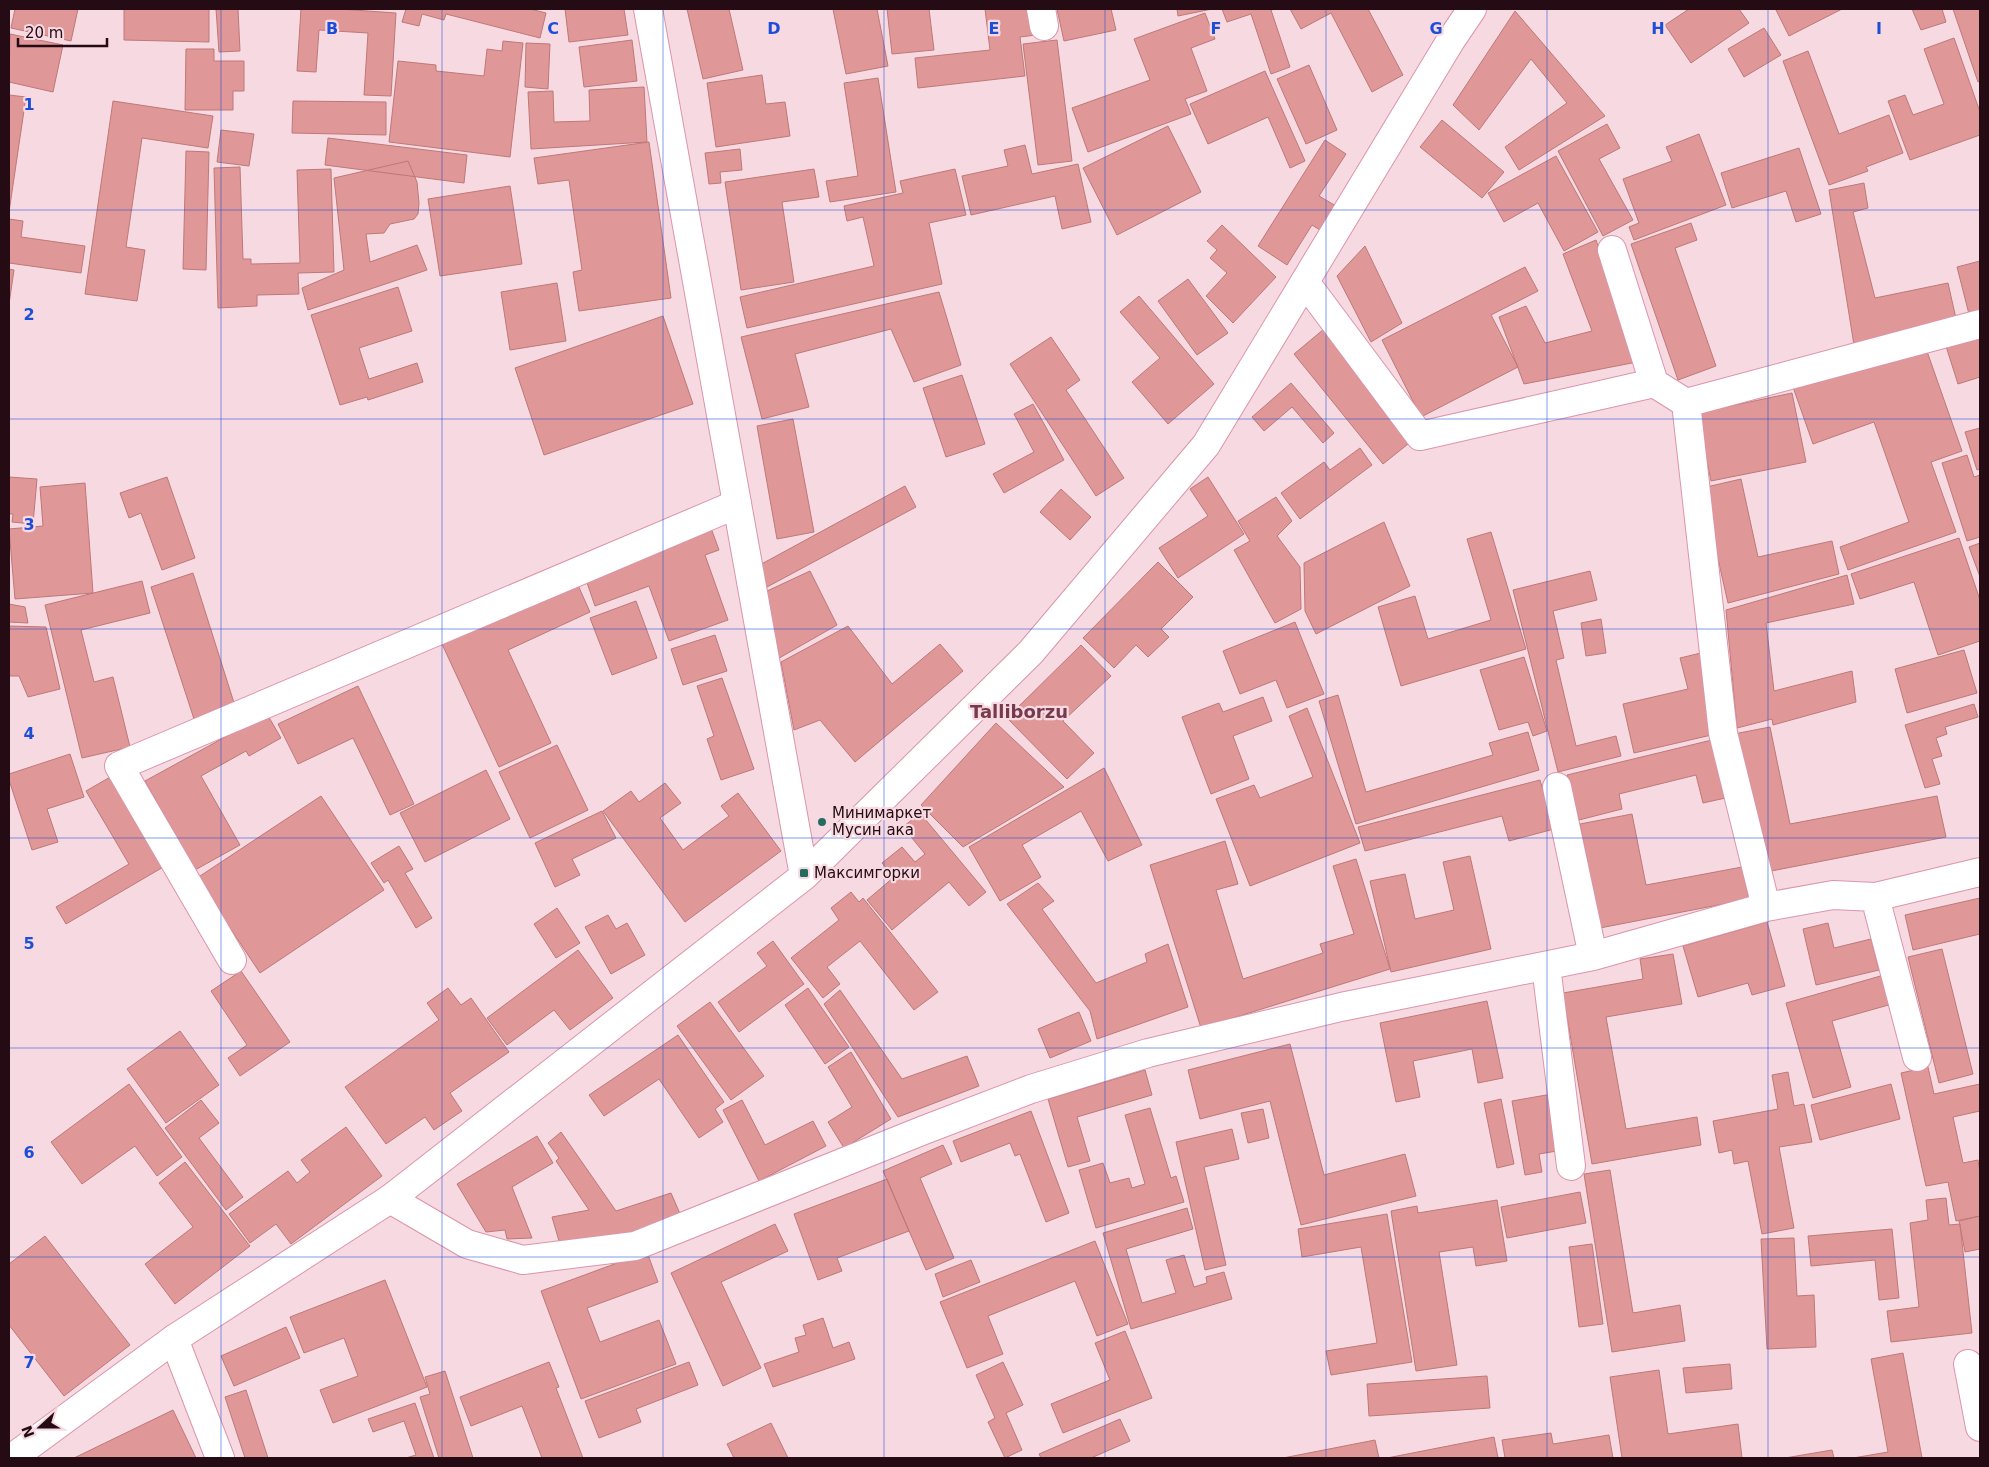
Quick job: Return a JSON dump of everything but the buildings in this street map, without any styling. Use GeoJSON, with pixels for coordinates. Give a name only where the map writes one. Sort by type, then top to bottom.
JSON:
{"type":"FeatureCollection","features":[{"type":"Feature","properties":{"kind":"street"},"geometry":{"type":"LineString","coordinates":[[648,9],[804,876]]}},
{"type":"Feature","properties":{"kind":"street"},"geometry":{"type":"LineString","coordinates":[[12,1458],[174,1339],[390,1199],[804,876],[1031,652],[1206,445],[1472,9]]}},
{"type":"Feature","properties":{"kind":"street"},"geometry":{"type":"LineString","coordinates":[[1612,250],[1654,384],[1686,403],[1980,324]]}},
{"type":"Feature","properties":{"kind":"street"},"geometry":{"type":"LineString","coordinates":[[1305,282],[1420,436],[1654,384]]}},
{"type":"Feature","properties":{"kind":"street"},"geometry":{"type":"LineString","coordinates":[[1686,403],[1723,733],[1766,907]]}},
{"type":"Feature","properties":{"kind":"street"},"geometry":{"type":"LineString","coordinates":[[232,960],[119,766],[737,504]]}},
{"type":"Feature","properties":{"kind":"street"},"geometry":{"type":"LineString","coordinates":[[1557,787],[1593,956]]}},
{"type":"Feature","properties":{"kind":"street"},"geometry":{"type":"LineString","coordinates":[[390,1199],[467,1244],[524,1260],[635,1246],[1030,1089],[1148,1052],[1342,1007],[1593,956],[1766,907],[1833,895],[1875,897],[1980,872]]}},
{"type":"Feature","properties":{"kind":"street"},"geometry":{"type":"LineString","coordinates":[[1875,897],[1917,1057]]}},
{"type":"Feature","properties":{"kind":"street"},"geometry":{"type":"LineString","coordinates":[[1546,966],[1571,1166]]}},
{"type":"Feature","properties":{"kind":"street"},"geometry":{"type":"LineString","coordinates":[[174,1339],[220,1458]]}},
{"type":"Feature","properties":{"kind":"street"},"geometry":{"type":"LineString","coordinates":[[1968,1364],[1980,1427]]}},
{"type":"Feature","properties":{"kind":"place","name":"Минимаркет Мусин ака"},"geometry":{"type":"Point","coordinates":[822,822]}},
{"type":"Feature","properties":{"kind":"place","name":"Максимгорки"},"geometry":{"type":"Point","coordinates":[804,873]}},
{"type":"Feature","properties":{"kind":"district","name":"Talliborzu"},"geometry":{"type":"Point","coordinates":[1019,711]}}]}
